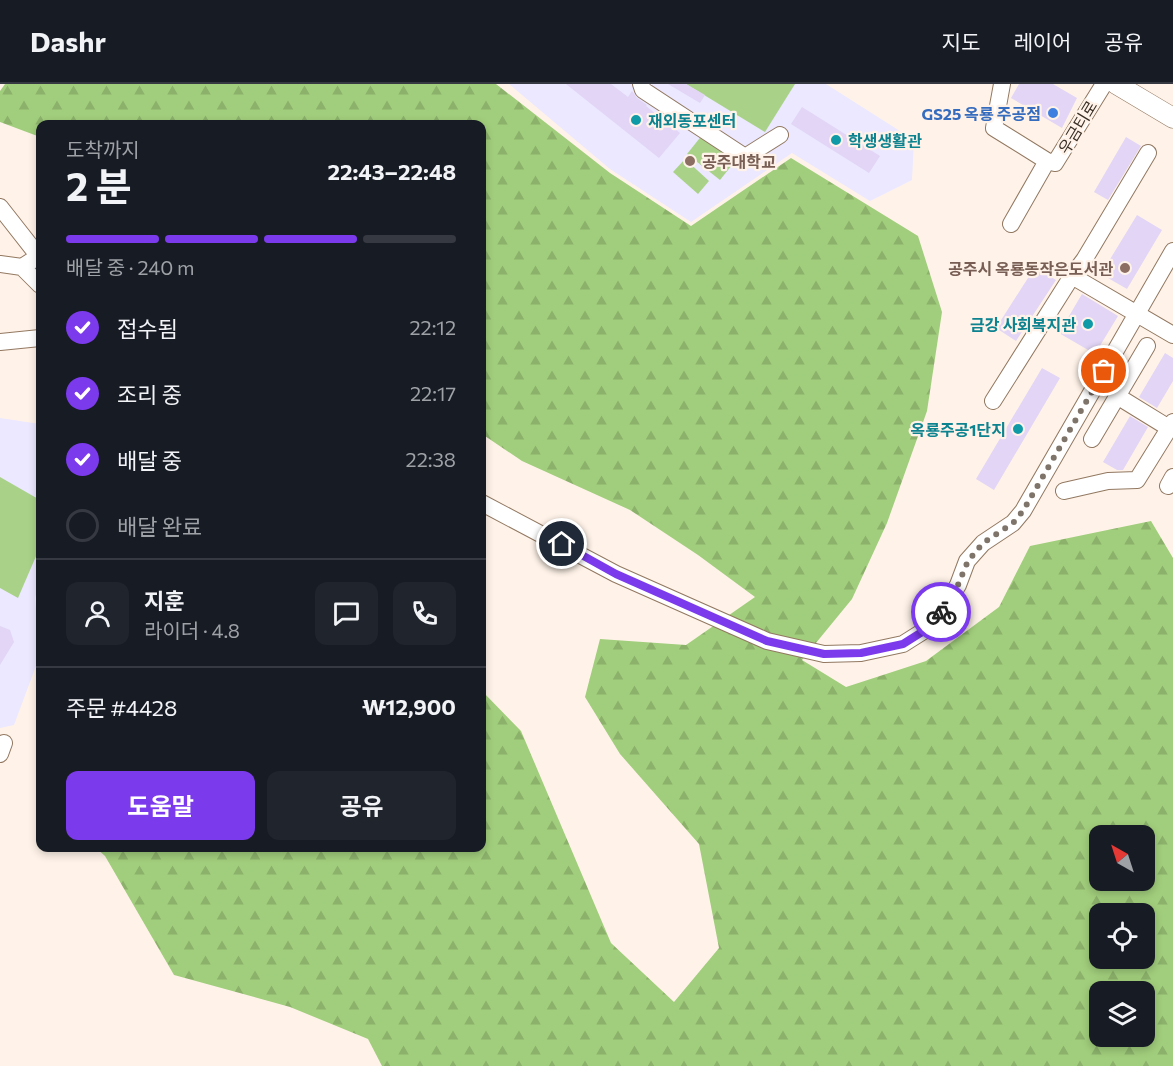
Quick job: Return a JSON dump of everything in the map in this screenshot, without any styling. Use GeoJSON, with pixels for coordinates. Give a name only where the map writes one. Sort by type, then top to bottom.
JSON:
{"type":"FeatureCollection","features":[{"type":"Feature","properties":{"kind":"main road"},"geometry":{"type":"LineString","coordinates":[[1116,84],[1173,118]]}},
{"type":"Feature","properties":{"kind":"street","name":"우금티로"},"geometry":{"type":"LineString","coordinates":[[1002,84],[994,128],[1047,161],[1055,163],[1104,84]]}},
{"type":"Feature","properties":{"kind":"street"},"geometry":{"type":"LineString","coordinates":[[640,86],[745,157],[780,135]]}},
{"type":"Feature","properties":{"kind":"street"},"geometry":{"type":"LineString","coordinates":[[993,401],[1084,260],[1148,153]]}},
{"type":"Feature","properties":{"kind":"street","name":"우금티로"},"geometry":{"type":"LineString","coordinates":[[1011,224],[1047,161]]}},
{"type":"Feature","properties":{"kind":"street"},"geometry":{"type":"LineString","coordinates":[[0,207],[36,252]]}},
{"type":"Feature","properties":{"kind":"street"},"geometry":{"type":"LineString","coordinates":[[486,505],[616,574],[767,641],[824,654],[861,653],[903,644],[922,632],[942,611],[958,585],[968,561],[983,543],[1013,523],[1023,511],[1173,251]]}},
{"type":"Feature","properties":{"kind":"street"},"geometry":{"type":"LineString","coordinates":[[0,264],[22,267],[36,259]]}},
{"type":"Feature","properties":{"kind":"street"},"geometry":{"type":"LineString","coordinates":[[22,267],[36,281]]}},
{"type":"Feature","properties":{"kind":"street"},"geometry":{"type":"LineString","coordinates":[[1072,276],[1173,335]]}},
{"type":"Feature","properties":{"kind":"street"},"geometry":{"type":"LineString","coordinates":[[0,342],[36,339]]}},
{"type":"Feature","properties":{"kind":"street"},"geometry":{"type":"LineString","coordinates":[[1092,439],[1147,346]]}},
{"type":"Feature","properties":{"kind":"street"},"geometry":{"type":"LineString","coordinates":[[1064,491],[1108,481],[1137,480],[1171,425],[1117,396]]}},
{"type":"Feature","properties":{"kind":"shaded area","name":"공주대학교"},"geometry":{"type":"Polygon","coordinates":[[[509,84],[826,84],[914,140],[912,180],[870,201],[792,153],[691,222],[610,169],[509,84]]]}},
{"type":"Feature","properties":{"kind":"shaded area"},"geometry":{"type":"Polygon","coordinates":[[[0,418],[36,423],[36,666],[14,725],[0,728],[0,418]]]}},
{"type":"Feature","properties":{"kind":"green space"},"geometry":{"type":"Polygon","coordinates":[[[5,84],[496,84],[610,173],[691,226],[791,158],[918,236],[942,312],[927,411],[887,523],[852,599],[802,660],[846,687],[926,661],[999,607],[1030,546],[1151,521],[1173,558],[1173,1066],[382,1066],[368,1039],[290,1007],[174,975],[105,856],[100,852],[486,852],[486,695],[521,731],[611,943],[674,1002],[719,948],[699,844],[620,754],[585,697],[600,639],[686,645],[755,597],[698,555],[630,510],[522,461],[486,437],[486,120],[36,120],[36,136],[0,122],[0,91],[5,84]]]}},
{"type":"Feature","properties":{"kind":"green space"},"geometry":{"type":"Polygon","coordinates":[[[686,84],[795,84],[765,132],[686,84]]]}},
{"type":"Feature","properties":{"kind":"green space"},"geometry":{"type":"Polygon","coordinates":[[[703,134],[736,160],[720,180],[687,154],[703,134]]]}},
{"type":"Feature","properties":{"kind":"green space"},"geometry":{"type":"Polygon","coordinates":[[[685,159],[709,181],[698,194],[673,172],[685,159]]]}},
{"type":"Feature","properties":{"kind":"green space"},"geometry":{"type":"Polygon","coordinates":[[[0,477],[36,498],[36,556],[18,598],[0,588],[0,477]]]}},
{"type":"Feature","properties":{"kind":"building","name":"재외동포센터"},"geometry":{"type":"Polygon","coordinates":[[[566,84],[611,84],[628,97],[632,91],[646,106],[680,133],[659,158],[566,84]]]}},
{"type":"Feature","properties":{"kind":"building"},"geometry":{"type":"Polygon","coordinates":[[[668,84],[686,84],[705,95],[700,103],[668,84]]]}},
{"type":"Feature","properties":{"kind":"building","name":"GS25 옥룡 주공점"},"geometry":{"type":"Polygon","coordinates":[[[1019,84],[1053,84],[1077,98],[1062,128],[1011,98],[1019,84]]]}},
{"type":"Feature","properties":{"kind":"building","name":"학생생활관"},"geometry":{"type":"Polygon","coordinates":[[[802,107],[880,156],[869,173],[791,124],[802,107]]]}},
{"type":"Feature","properties":{"kind":"building"},"geometry":{"type":"Polygon","coordinates":[[[1126,137],[1141,146],[1108,200],[1094,192],[1126,137]]]}},
{"type":"Feature","properties":{"kind":"building"},"geometry":{"type":"Polygon","coordinates":[[[1137,215],[1162,230],[1127,289],[1101,274],[1137,215]]]}},
{"type":"Feature","properties":{"kind":"building"},"geometry":{"type":"Polygon","coordinates":[[[1035,267],[1056,280],[1016,341],[996,328],[1035,267]]]}},
{"type":"Feature","properties":{"kind":"building","name":"금강 사회복지관"},"geometry":{"type":"Polygon","coordinates":[[[1082,294],[1118,316],[1095,354],[1059,333],[1082,294]]]}},
{"type":"Feature","properties":{"kind":"building"},"geometry":{"type":"Polygon","coordinates":[[[1165,353],[1173,358],[1173,381],[1157,408],[1139,397],[1165,353]]]}},
{"type":"Feature","properties":{"kind":"building","name":"옥룡주공1단지"},"geometry":{"type":"Polygon","coordinates":[[[1042,368],[1060,378],[994,490],[976,479],[1042,368]]]}},
{"type":"Feature","properties":{"kind":"building"},"geometry":{"type":"Polygon","coordinates":[[[1130,416],[1148,427],[1123,470],[1117,470],[1103,462],[1130,416]]]}},
{"type":"Feature","properties":{"kind":"building"},"geometry":{"type":"Polygon","coordinates":[[[0,626],[10,630],[14,642],[0,665],[0,626]]]}},
{"type":"Feature","properties":{"kind":"way so far"},"geometry":{"type":"LineString","coordinates":[[941,612],[958,585],[968,561],[983,543],[1013,523],[1023,511],[1104,371]]}},
{"type":"Feature","properties":{"kind":"place","name":"GS25 옥룡 주공점"},"geometry":{"type":"Point","coordinates":[1053,113]}},
{"type":"Feature","properties":{"kind":"place","name":"재외동포센터"},"geometry":{"type":"Point","coordinates":[636,120]}},
{"type":"Feature","properties":{"kind":"place","name":"학생생활관"},"geometry":{"type":"Point","coordinates":[836,140]}},
{"type":"Feature","properties":{"kind":"place","name":"공주대학교"},"geometry":{"type":"Point","coordinates":[690,161]}},
{"type":"Feature","properties":{"kind":"place","name":"공주시 옥룡동작은도서관"},"geometry":{"type":"Point","coordinates":[1125,268]}},
{"type":"Feature","properties":{"kind":"place","name":"금강 사회복지관"},"geometry":{"type":"Point","coordinates":[1088,324]}},
{"type":"Feature","properties":{"kind":"place","name":"옥룡주공1단지"},"geometry":{"type":"Point","coordinates":[1018,429]}},
{"type":"Feature","properties":{"kind":"route"},"geometry":{"type":"LineString","coordinates":[[562,544],[616,574],[767,641],[824,654],[861,653],[903,644],[922,632],[941,612]]}}]}
